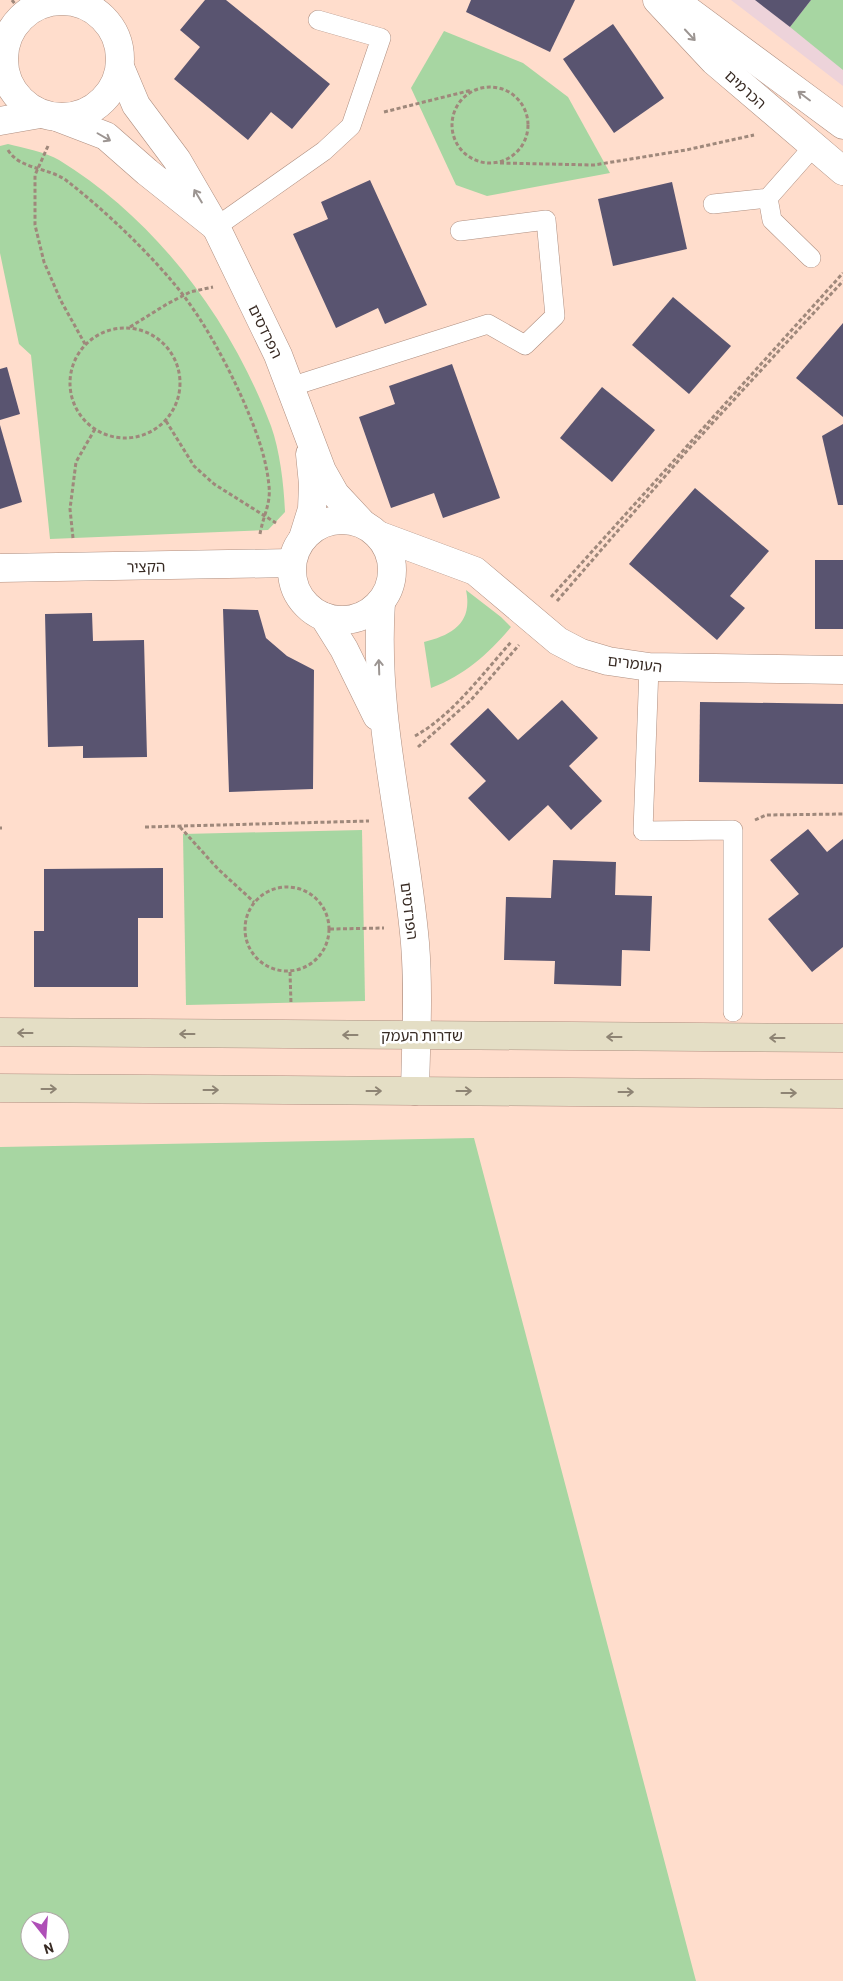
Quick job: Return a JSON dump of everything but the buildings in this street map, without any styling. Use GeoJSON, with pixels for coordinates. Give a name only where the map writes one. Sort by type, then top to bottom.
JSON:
{"type":"FeatureCollection","features":[{"type":"Feature","properties":{"kind":"street"},"geometry":{"type":"LineString","coordinates":[[3,132],[49,116],[80,116],[98,106],[112,91],[120,72],[121,52],[115,32],[101,15],[83,4],[63,0],[18,8],[10,31],[2,41],[4,67],[9,86],[22,103],[49,116]]}},
{"type":"Feature","properties":{"kind":"street","name":"הכרמים"},"geometry":{"type":"LineString","coordinates":[[657,0],[714,61],[843,172]]}},
{"type":"Feature","properties":{"kind":"street","name":"הכרמים"},"geometry":{"type":"LineString","coordinates":[[674,0],[843,125]]}},
{"type":"Feature","properties":{"kind":"street","name":"הפרדסים"},"geometry":{"type":"LineString","coordinates":[[120,67],[136,105],[177,160],[216,227],[278,355],[322,471],[336,494],[371,529]]}},
{"type":"Feature","properties":{"kind":"street","name":"הפרדסים"},"geometry":{"type":"LineString","coordinates":[[49,116],[106,136],[147,172],[216,227]]}},
{"type":"Feature","properties":{"kind":"street","name":"הפרדסים"},"geometry":{"type":"LineString","coordinates":[[303,538],[312,509],[313,484],[308,437]]}},
{"type":"Feature","properties":{"kind":"street"},"geometry":{"type":"LineString","coordinates":[[348,520],[371,529],[386,546],[391,559],[392,572],[385,594],[369,612],[355,619],[339,620],[324,617],[310,610],[299,597],[292,580],[291,563],[295,550],[303,538],[315,527],[331,521],[348,520]]}},
{"type":"Feature","properties":{"kind":"street","name":"העומרים"},"geometry":{"type":"LineString","coordinates":[[371,529],[475,571],[558,641],[581,654],[608,661],[650,667],[843,670]]}},
{"type":"Feature","properties":{"kind":"street","name":"הקציר"},"geometry":{"type":"LineString","coordinates":[[0,568],[291,563]]}},
{"type":"Feature","properties":{"kind":"street","name":"העומרים"},"geometry":{"type":"LineString","coordinates":[[385,594],[416,568],[433,563],[459,564]]}},
{"type":"Feature","properties":{"kind":"street","name":"הפרדסים"},"geometry":{"type":"LineString","coordinates":[[385,594],[379,650],[386,742],[413,927],[417,1006],[415,1091]]}},
{"type":"Feature","properties":{"kind":"street","name":"הפרדסים"},"geometry":{"type":"LineString","coordinates":[[324,617],[357,674],[386,742]]}},
{"type":"Feature","properties":{"kind":"street","name":"שדרות העמק"},"geometry":{"type":"LineString","coordinates":[[0,1032],[843,1038]]}},
{"type":"Feature","properties":{"kind":"street"},"geometry":{"type":"LineString","coordinates":[[0,1088],[843,1094]]}},
{"type":"Feature","properties":{"kind":"lane"},"geometry":{"type":"LineString","coordinates":[[216,227],[324,151],[351,126],[381,38],[318,20]]}},
{"type":"Feature","properties":{"kind":"lane"},"geometry":{"type":"LineString","coordinates":[[712,204],[768,198],[813,147]]}},
{"type":"Feature","properties":{"kind":"lane"},"geometry":{"type":"LineString","coordinates":[[768,198],[772,220],[811,258]]}},
{"type":"Feature","properties":{"kind":"lane"},"geometry":{"type":"LineString","coordinates":[[290,387],[488,324],[525,345],[555,316],[546,220],[460,231]]}},
{"type":"Feature","properties":{"kind":"lane"},"geometry":{"type":"LineString","coordinates":[[650,667],[643,830],[733,830],[733,1012]]}},
{"type":"Feature","properties":{"kind":"path"},"geometry":{"type":"LineString","coordinates":[[351,126],[391,109],[480,88],[494,87],[506,90],[518,98],[527,113],[529,126],[526,139],[519,151],[500,163]]}},
{"type":"Feature","properties":{"kind":"path"},"geometry":{"type":"LineString","coordinates":[[480,88],[470,92],[460,101],[454,112],[452,124],[454,137],[460,149],[474,160],[487,163],[594,165],[686,150],[789,127]]}},
{"type":"Feature","properties":{"kind":"path"},"geometry":{"type":"LineString","coordinates":[[49,116],[35,175],[36,225],[44,262],[61,301],[85,344]]}},
{"type":"Feature","properties":{"kind":"path"},"geometry":{"type":"LineString","coordinates":[[3,132],[8,151],[14,158],[52,172],[66,180],[142,250],[171,280],[183,296],[229,368],[263,451],[270,487],[269,506],[264,515],[260,534]]}},
{"type":"Feature","properties":{"kind":"path"},"geometry":{"type":"LineString","coordinates":[[386,742],[429,729],[444,717],[843,273]]}},
{"type":"Feature","properties":{"kind":"path"},"geometry":{"type":"LineString","coordinates":[[129,328],[190,292],[241,281]]}},
{"type":"Feature","properties":{"kind":"path"},"geometry":{"type":"LineString","coordinates":[[129,328],[148,332],[164,342],[179,366],[182,386],[177,404],[166,420],[151,432],[132,438],[113,437],[95,429],[81,416],[72,399],[70,379],[75,360],[85,344],[101,333],[129,328]]}},
{"type":"Feature","properties":{"kind":"path"},"geometry":{"type":"LineString","coordinates":[[166,420],[194,466],[214,484],[303,538]]}},
{"type":"Feature","properties":{"kind":"path"},"geometry":{"type":"LineString","coordinates":[[76,567],[70,509],[76,462],[95,429]]}},
{"type":"Feature","properties":{"kind":"path"},"geometry":{"type":"LineString","coordinates":[[733,830],[766,815],[843,814]]}},
{"type":"Feature","properties":{"kind":"path"},"geometry":{"type":"LineString","coordinates":[[145,827],[398,820]]}},
{"type":"Feature","properties":{"kind":"path"},"geometry":{"type":"LineString","coordinates":[[180,826],[218,869],[254,902]]}},
{"type":"Feature","properties":{"kind":"path"},"geometry":{"type":"LineString","coordinates":[[289,887],[304,890],[316,898],[325,910],[330,929],[327,944],[320,957],[308,966],[290,972],[275,970],[262,964],[251,953],[245,940],[244,929],[247,914],[261,895],[274,888],[289,887]]}},
{"type":"Feature","properties":{"kind":"path"},"geometry":{"type":"LineString","coordinates":[[330,929],[413,927]]}},
{"type":"Feature","properties":{"kind":"path"},"geometry":{"type":"LineString","coordinates":[[290,972],[291,1008]]}},
{"type":"Feature","properties":{"kind":"shaded area"},"geometry":{"type":"Polygon","coordinates":[[[731,0],[843,0],[843,86],[731,0]]]}},
{"type":"Feature","properties":{"kind":"green space"},"geometry":{"type":"Polygon","coordinates":[[[811,0],[843,0],[843,70],[790,27],[811,0]]]}},
{"type":"Feature","properties":{"kind":"green space"},"geometry":{"type":"Polygon","coordinates":[[[444,31],[523,63],[568,97],[610,173],[487,196],[456,185],[411,88],[444,31]]]}},
{"type":"Feature","properties":{"kind":"green space"},"geometry":{"type":"Polygon","coordinates":[[[8,144],[54,157],[95,184],[128,212],[159,243],[187,276],[212,311],[235,348],[254,387],[271,426],[277,446],[283,480],[285,512],[268,530],[50,539],[31,355],[19,344],[0,253],[0,146],[8,144]]]}},
{"type":"Feature","properties":{"kind":"green space"},"geometry":{"type":"Polygon","coordinates":[[[466,590],[511,627],[475,663],[455,677],[431,688],[424,642],[443,636],[458,626],[466,611],[466,590]]]}},
{"type":"Feature","properties":{"kind":"green space"},"geometry":{"type":"Polygon","coordinates":[[[362,830],[365,1001],[186,1005],[183,834],[362,830]]]}},
{"type":"Feature","properties":{"kind":"green space"},"geometry":{"type":"Polygon","coordinates":[[[474,1138],[696,1981],[0,1981],[0,1147],[474,1138]]]}}]}
